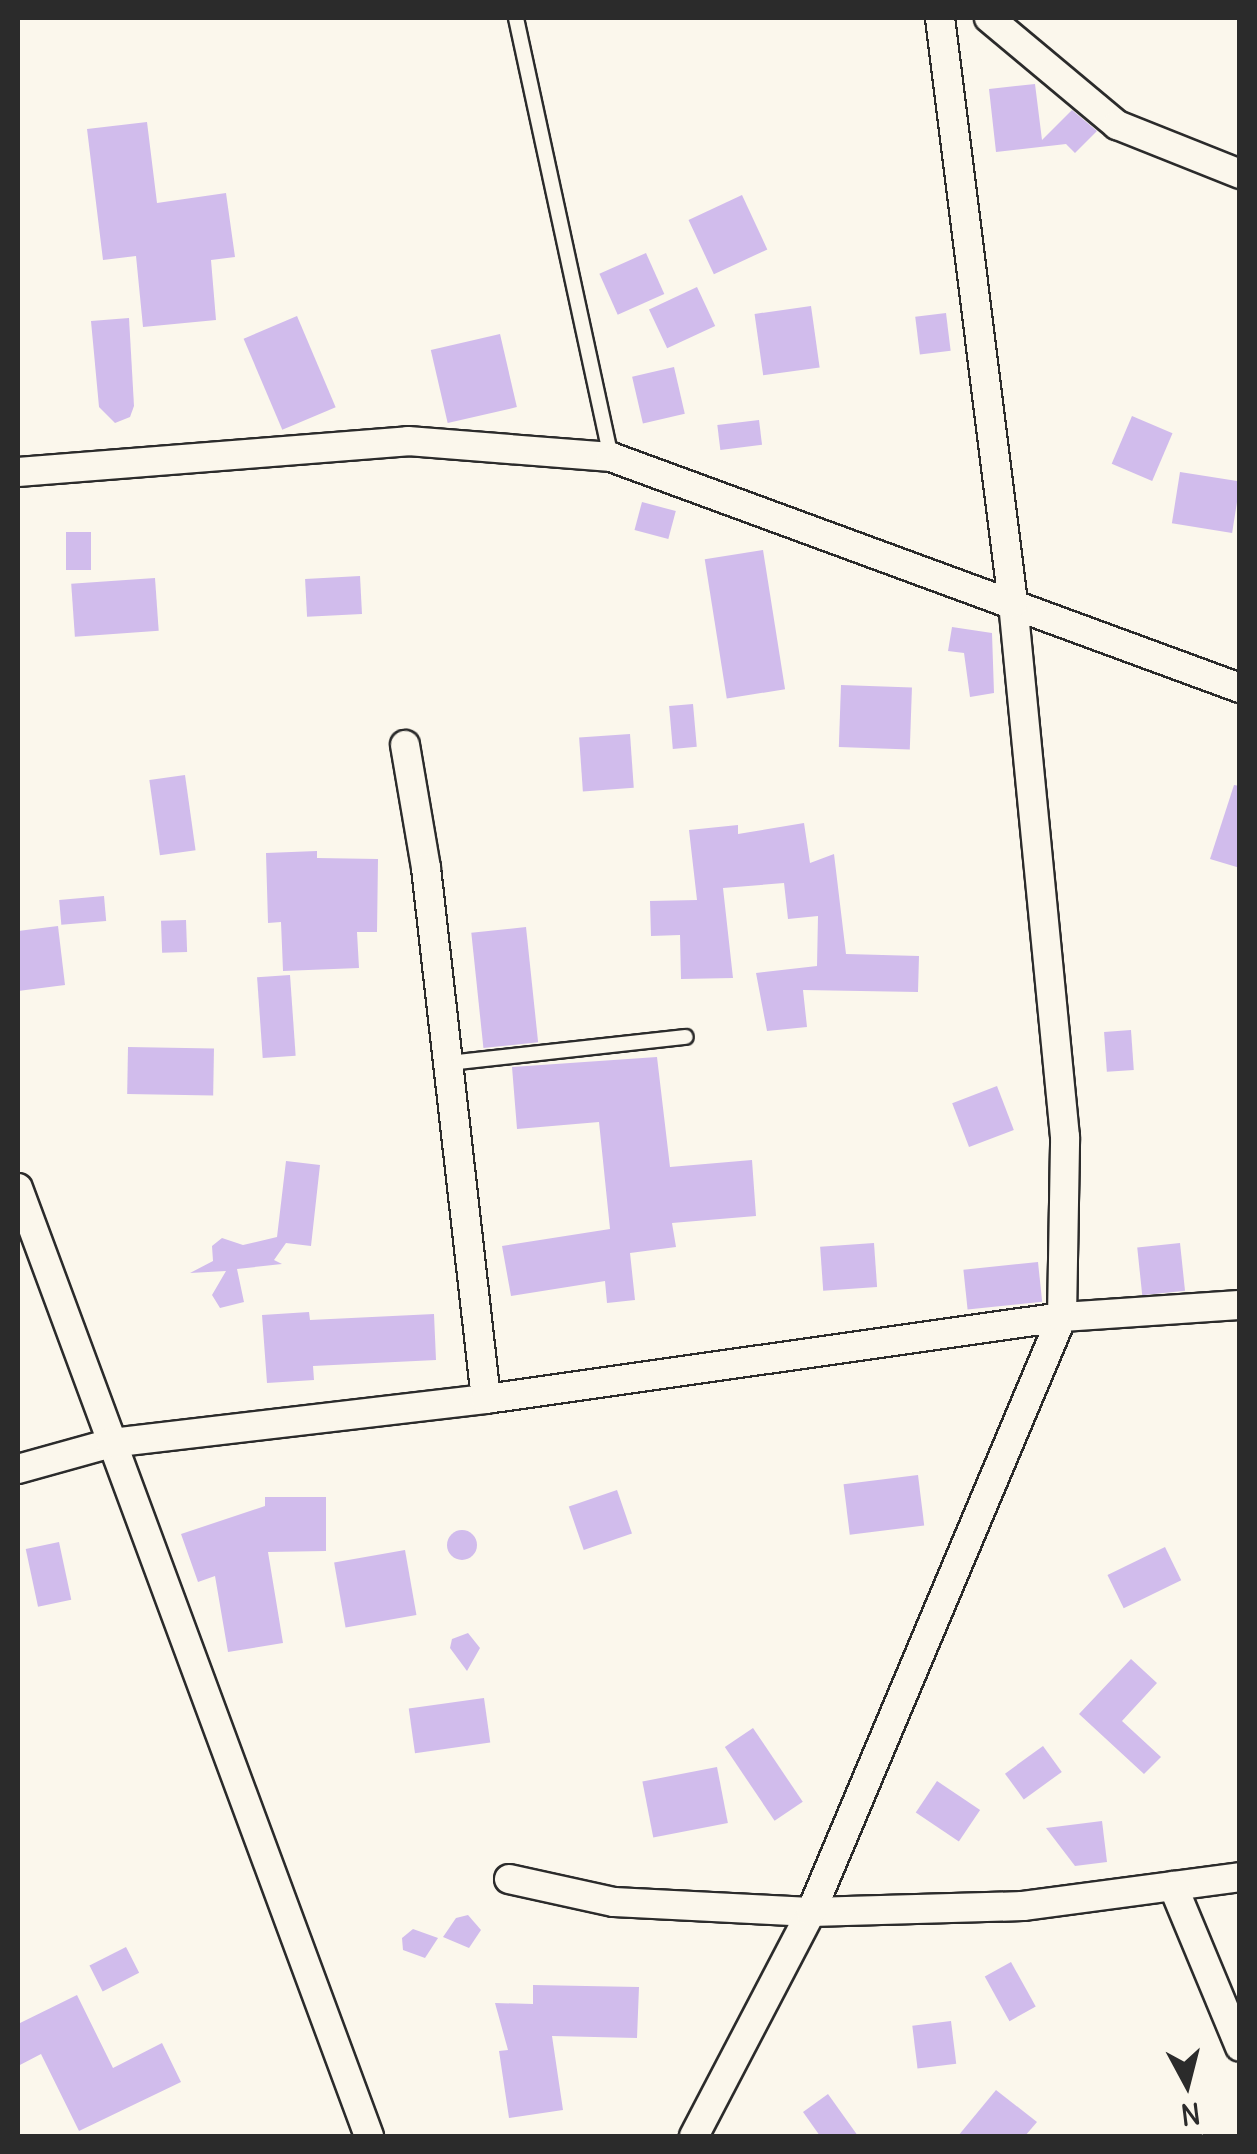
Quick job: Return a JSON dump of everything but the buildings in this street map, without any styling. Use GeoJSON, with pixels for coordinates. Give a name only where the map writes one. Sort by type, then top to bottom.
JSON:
{"type":"FeatureCollection","features":[{"type":"Feature","properties":{"kind":"street"},"geometry":{"type":"LineString","coordinates":[[694,2136],[811,1912],[1062,1318],[1065,1137],[1013,602],[940,18]]}},
{"type":"Feature","properties":{"kind":"street"},"geometry":{"type":"LineString","coordinates":[[989,18],[1117,125],[1238,170]]}},
{"type":"Feature","properties":{"kind":"street"},"geometry":{"type":"LineString","coordinates":[[18,472],[408,441],[612,457],[1240,688]]}},
{"type":"Feature","properties":{"kind":"street"},"geometry":{"type":"LineString","coordinates":[[405,745],[449,1063],[486,1399]]}},
{"type":"Feature","properties":{"kind":"street"},"geometry":{"type":"LineString","coordinates":[[18,1188],[369,2136]]}},
{"type":"Feature","properties":{"kind":"street"},"geometry":{"type":"LineString","coordinates":[[18,1469],[111,1443],[486,1399],[1062,1318],[1240,1306]]}},
{"type":"Feature","properties":{"kind":"street"},"geometry":{"type":"LineString","coordinates":[[509,1879],[614,1902],[811,1912],[1023,1906],[1240,1878]]}},
{"type":"Feature","properties":{"kind":"street"},"geometry":{"type":"LineString","coordinates":[[1172,1886],[1240,2047]]}},
{"type":"Feature","properties":{"kind":"lane"},"geometry":{"type":"LineString","coordinates":[[516,18],[612,457]]}},
{"type":"Feature","properties":{"kind":"lane"},"geometry":{"type":"LineString","coordinates":[[449,1063],[686,1037]]}}]}
